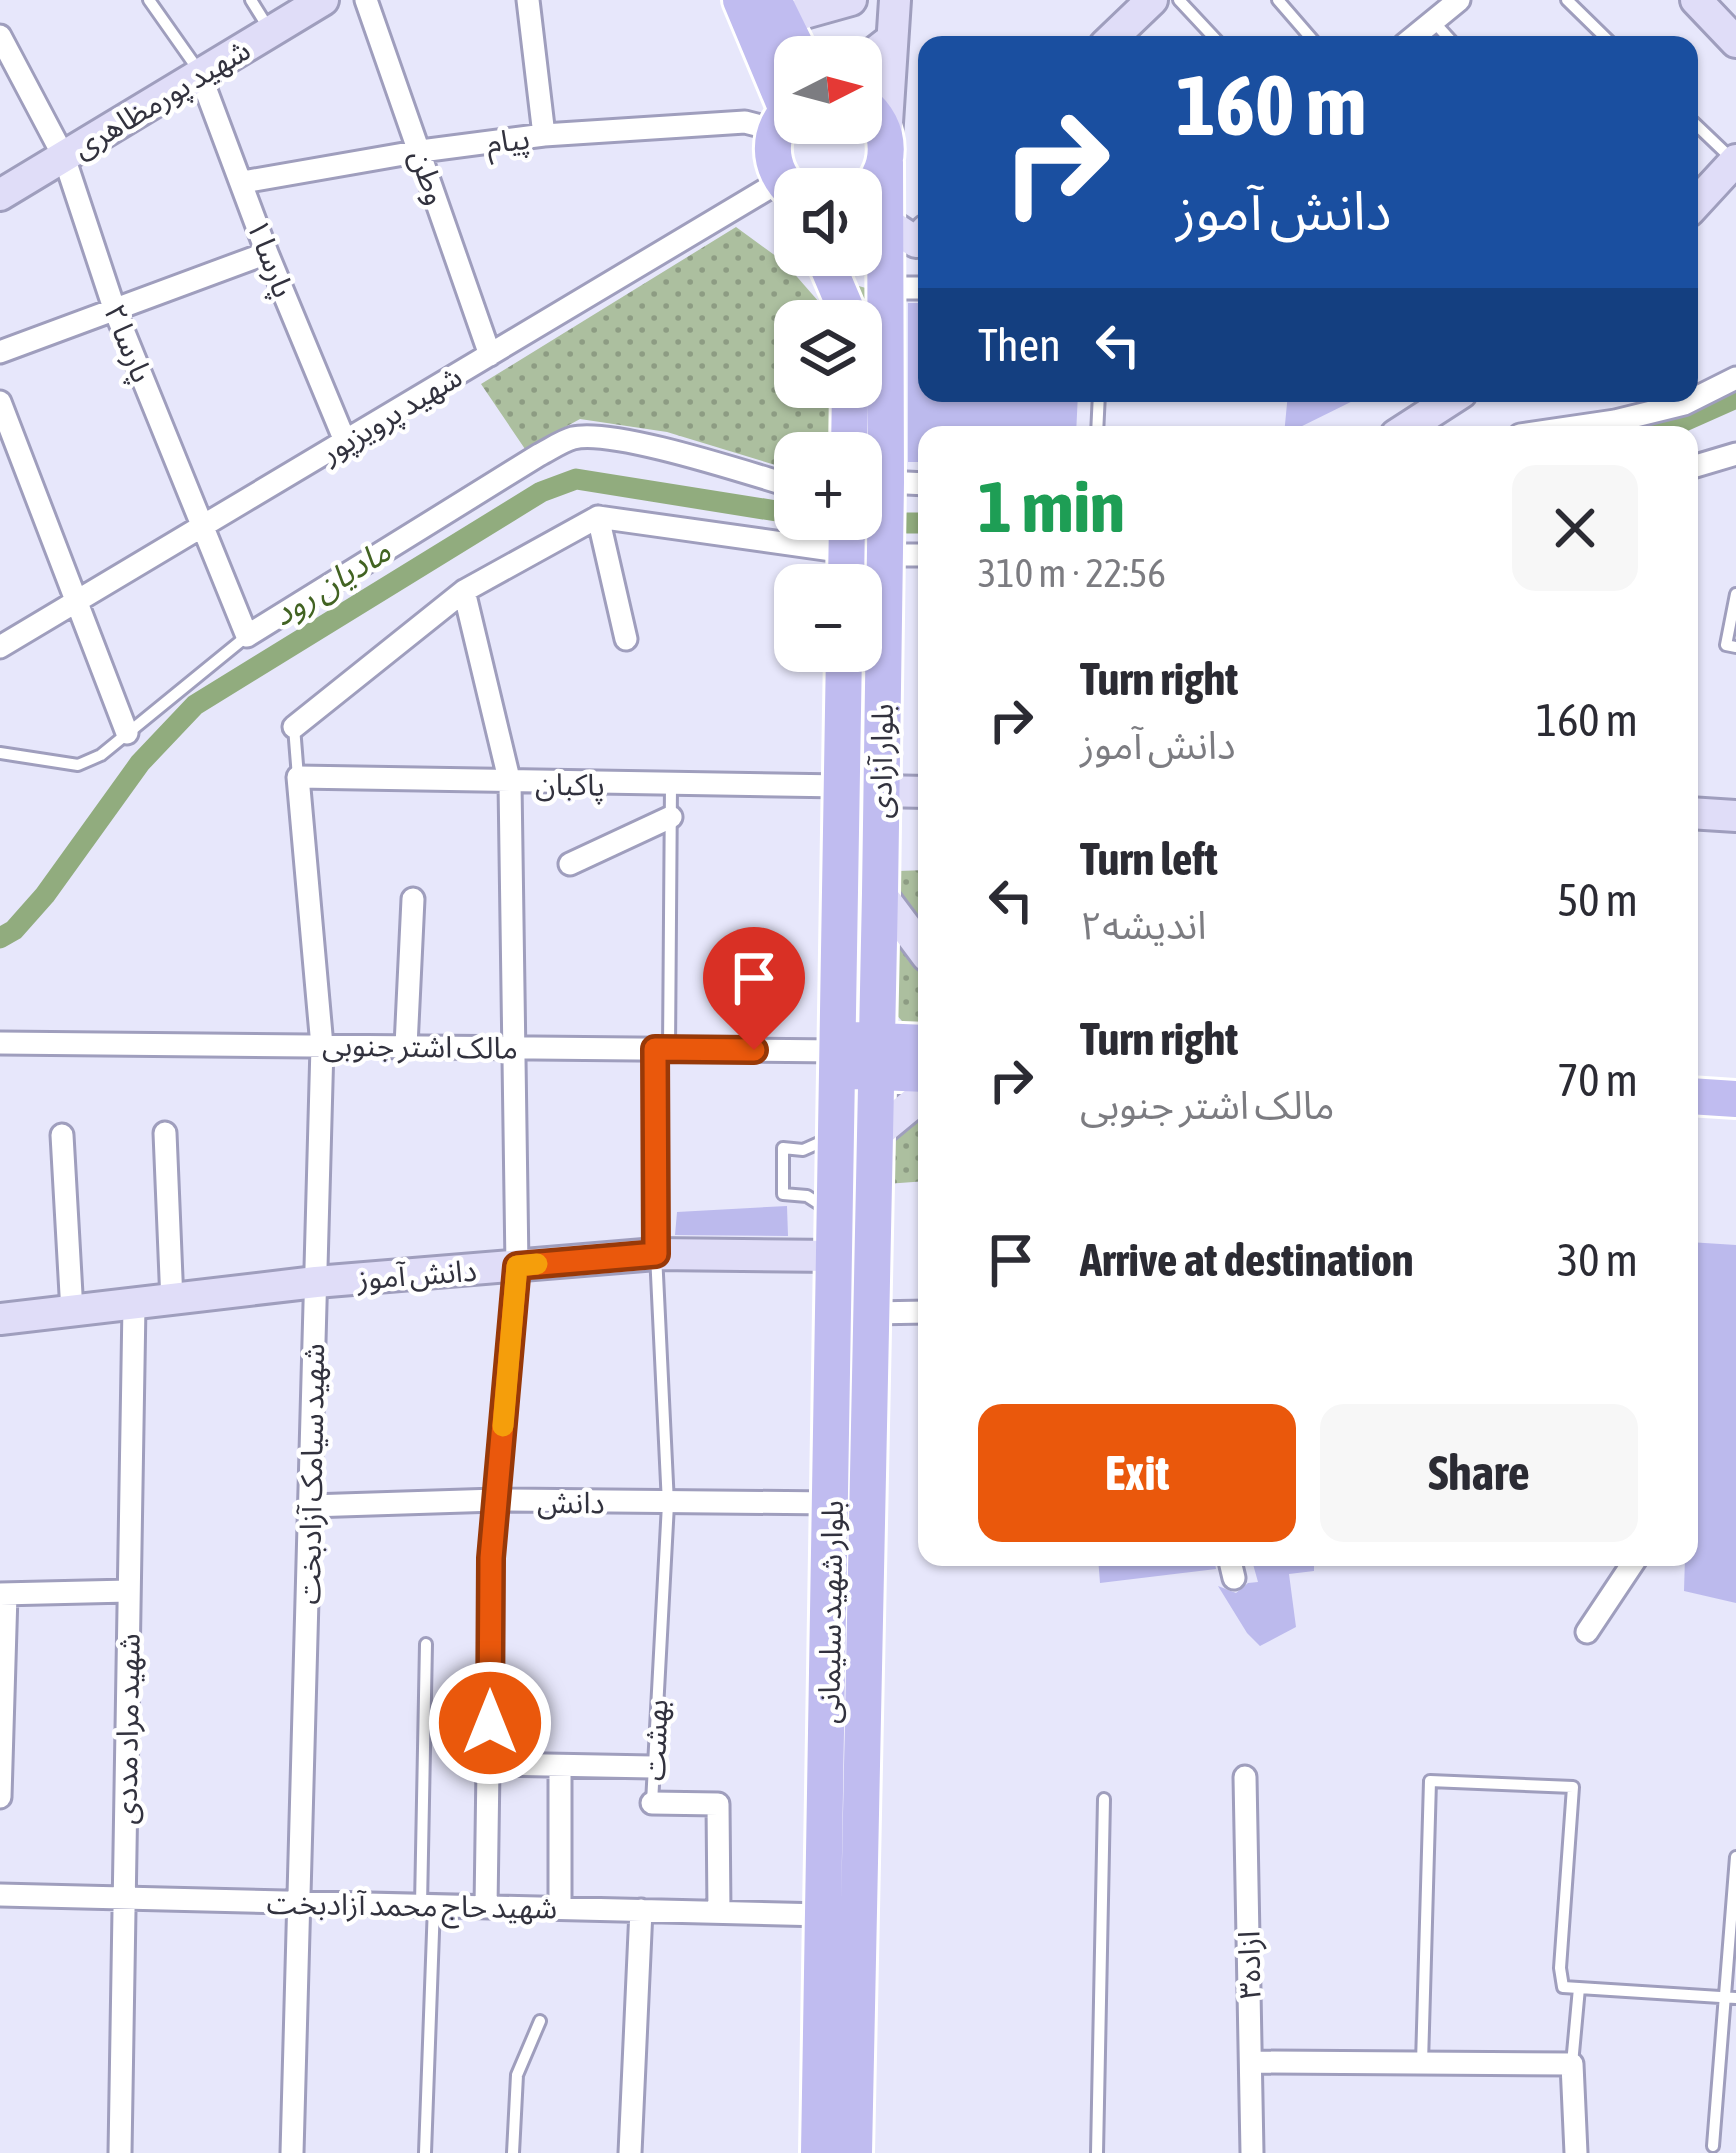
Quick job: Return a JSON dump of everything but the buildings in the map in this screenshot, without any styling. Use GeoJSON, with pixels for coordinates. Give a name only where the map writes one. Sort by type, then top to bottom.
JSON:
{"type":"FeatureCollection","features":[{"type":"Feature","properties":{"kind":"main road","name":"شهید پورمظاهری"},"geometry":{"type":"LineString","coordinates":[[0,195],[323,0]]}},
{"type":"Feature","properties":{"kind":"main road"},"geometry":{"type":"LineString","coordinates":[[741,0],[774,84]]}},
{"type":"Feature","properties":{"kind":"main road"},"geometry":{"type":"LineString","coordinates":[[778,10],[851,0]]}},
{"type":"Feature","properties":{"kind":"main road"},"geometry":{"type":"LineString","coordinates":[[881,168],[895,0]]}},
{"type":"Feature","properties":{"kind":"main road"},"geometry":{"type":"LineString","coordinates":[[1114,36],[1152,0]]}},
{"type":"Feature","properties":{"kind":"main road"},"geometry":{"type":"LineString","coordinates":[[1696,0],[1736,42]]}},
{"type":"Feature","properties":{"kind":"main road"},"geometry":{"type":"LineString","coordinates":[[882,46],[892,38]]}},
{"type":"Feature","properties":{"kind":"main road"},"geometry":{"type":"LineString","coordinates":[[882,131],[886,150]]}},
{"type":"Feature","properties":{"kind":"main road","name":"بلوار آزادی"},"geometry":{"type":"LineString","coordinates":[[853,1054],[880,893],[886,150]]}},
{"type":"Feature","properties":{"kind":"main road"},"geometry":{"type":"LineString","coordinates":[[1698,201],[1735,161]]}},
{"type":"Feature","properties":{"kind":"main road"},"geometry":{"type":"LineString","coordinates":[[887,223],[918,240]]}},
{"type":"Feature","properties":{"kind":"main road"},"geometry":{"type":"LineString","coordinates":[[858,276],[884,288]]}},
{"type":"Feature","properties":{"kind":"main road"},"geometry":{"type":"LineString","coordinates":[[1410,426],[1447,402]]}},
{"type":"Feature","properties":{"kind":"main road","name":"بلوار آزادی"},"geometry":{"type":"LineString","coordinates":[[844,672],[842,786],[853,1054]]}},
{"type":"Feature","properties":{"kind":"main road"},"geometry":{"type":"LineString","coordinates":[[880,791],[918,793]]}},
{"type":"Feature","properties":{"kind":"main road"},"geometry":{"type":"LineString","coordinates":[[1698,814],[1736,816]]}},
{"type":"Feature","properties":{"kind":"main road"},"geometry":{"type":"LineString","coordinates":[[880,893],[918,944]]}},
{"type":"Feature","properties":{"kind":"main road"},"geometry":{"type":"LineString","coordinates":[[853,1054],[918,1043]]}},
{"type":"Feature","properties":{"kind":"main road"},"geometry":{"type":"LineString","coordinates":[[853,1054],[918,1072]]}},
{"type":"Feature","properties":{"kind":"main road","name":"بلوار شهید سلیمانی"},"geometry":{"type":"LineString","coordinates":[[819,2153],[838,1134],[853,1054]]}},
{"type":"Feature","properties":{"kind":"main road","name":"بلوار شهید سلیمانی"},"geometry":{"type":"LineString","coordinates":[[853,1054],[875,1135],[854,2153]]}},
{"type":"Feature","properties":{"kind":"main road"},"geometry":{"type":"LineString","coordinates":[[1698,1097],[1736,1100]]}},
{"type":"Feature","properties":{"kind":"main road"},"geometry":{"type":"LineString","coordinates":[[875,1135],[918,1099]]}},
{"type":"Feature","properties":{"kind":"main road"},"geometry":{"type":"LineString","coordinates":[[1698,1122],[1736,1125]]}},
{"type":"Feature","properties":{"kind":"main road","name":"دانش آموز"},"geometry":{"type":"LineString","coordinates":[[0,1318],[316,1282],[656,1254],[835,1256]]}},
{"type":"Feature","properties":{"kind":"main road"},"geometry":{"type":"LineString","coordinates":[[829,1605],[867,1606]]}},
{"type":"Feature","properties":{"kind":"street","name":"وطن"},"geometry":{"type":"LineString","coordinates":[[366,0],[490,355]]}},
{"type":"Feature","properties":{"kind":"street"},"geometry":{"type":"LineString","coordinates":[[528,0],[544,135]]}},
{"type":"Feature","properties":{"kind":"street"},"geometry":{"type":"LineString","coordinates":[[1415,36],[1459,0]]}},
{"type":"Feature","properties":{"kind":"street","name":"پارسا ۲"},"geometry":{"type":"LineString","coordinates":[[0,36],[64,157],[114,308],[247,636]]}},
{"type":"Feature","properties":{"kind":"street","name":"پارسا ۱"},"geometry":{"type":"LineString","coordinates":[[200,74],[345,441]]}},
{"type":"Feature","properties":{"kind":"street","name":"پیام"},"geometry":{"type":"LineString","coordinates":[[243,182],[544,135],[774,117]]}},
{"type":"Feature","properties":{"kind":"street","name":"شهید پرویزپور"},"geometry":{"type":"LineString","coordinates":[[0,647],[490,355],[774,199]]}},
{"type":"Feature","properties":{"kind":"street"},"geometry":{"type":"LineString","coordinates":[[0,352],[267,253]]}},
{"type":"Feature","properties":{"kind":"street"},"geometry":{"type":"LineString","coordinates":[[884,288],[918,288]]}},
{"type":"Feature","properties":{"kind":"street"},"geometry":{"type":"LineString","coordinates":[[1698,397],[1736,378]]}},
{"type":"Feature","properties":{"kind":"street"},"geometry":{"type":"LineString","coordinates":[[0,402],[127,733]]}},
{"type":"Feature","properties":{"kind":"street"},"geometry":{"type":"LineString","coordinates":[[1581,426],[1688,402]]}},
{"type":"Feature","properties":{"kind":"street"},"geometry":{"type":"LineString","coordinates":[[247,636],[574,437],[676,453],[774,481]]}},
{"type":"Feature","properties":{"kind":"street"},"geometry":{"type":"LineString","coordinates":[[1698,465],[1736,454]]}},
{"type":"Feature","properties":{"kind":"street"},"geometry":{"type":"LineString","coordinates":[[886,482],[918,484]]}},
{"type":"Feature","properties":{"kind":"street"},"geometry":{"type":"LineString","coordinates":[[598,517],[626,639]]}},
{"type":"Feature","properties":{"kind":"street"},"geometry":{"type":"LineString","coordinates":[[294,727],[464,591],[598,517],[846,552]]}},
{"type":"Feature","properties":{"kind":"street"},"geometry":{"type":"LineString","coordinates":[[884,555],[918,555]]}},
{"type":"Feature","properties":{"kind":"street"},"geometry":{"type":"LineString","coordinates":[[464,591],[510,783],[517,1266],[491,1558],[486,1906]]}},
{"type":"Feature","properties":{"kind":"street","name":"پاکبان"},"geometry":{"type":"LineString","coordinates":[[298,777],[842,786]]}},
{"type":"Feature","properties":{"kind":"street","name":"شهید سیامک آزادبخت"},"geometry":{"type":"LineString","coordinates":[[292,2153],[322,1046],[298,777]]}},
{"type":"Feature","properties":{"kind":"street"},"geometry":{"type":"LineString","coordinates":[[570,864],[671,817]]}},
{"type":"Feature","properties":{"kind":"street"},"geometry":{"type":"LineString","coordinates":[[406,1046],[413,899]]}},
{"type":"Feature","properties":{"kind":"street","name":"مالک اشتر جنوبی"},"geometry":{"type":"LineString","coordinates":[[0,1042],[853,1054]]}},
{"type":"Feature","properties":{"kind":"street"},"geometry":{"type":"LineString","coordinates":[[165,1133],[172,1302]]}},
{"type":"Feature","properties":{"kind":"street"},"geometry":{"type":"LineString","coordinates":[[62,1135],[72,1312]]}},
{"type":"Feature","properties":{"kind":"street","name":"شهید مراد مددی"},"geometry":{"type":"LineString","coordinates":[[120,2153],[134,1305]]}},
{"type":"Feature","properties":{"kind":"street"},"geometry":{"type":"LineString","coordinates":[[872,1312],[918,1312]]}},
{"type":"Feature","properties":{"kind":"street","name":"دانش"},"geometry":{"type":"LineString","coordinates":[[310,1505],[496,1500],[833,1503]]}},
{"type":"Feature","properties":{"kind":"street"},"geometry":{"type":"LineString","coordinates":[[1587,1632],[1631,1566]]}},
{"type":"Feature","properties":{"kind":"street"},"geometry":{"type":"LineString","coordinates":[[0,1797],[3,1594],[129,1591]]}},
{"type":"Feature","properties":{"kind":"street"},"geometry":{"type":"LineString","coordinates":[[490,1764],[652,1767]]}},
{"type":"Feature","properties":{"kind":"street"},"geometry":{"type":"LineString","coordinates":[[560,1766],[560,1908]]}},
{"type":"Feature","properties":{"kind":"street","name":"ازاده۳"},"geometry":{"type":"LineString","coordinates":[[1245,1778],[1252,2153]]}},
{"type":"Feature","properties":{"kind":"street","name":"بهشت"},"geometry":{"type":"LineString","coordinates":[[652,1803],[718,1804],[719,1912]]}},
{"type":"Feature","properties":{"kind":"street","name":"شهید حاج محمد آزادبخت"},"geometry":{"type":"LineString","coordinates":[[0,1895],[824,1915]]}},
{"type":"Feature","properties":{"kind":"street"},"geometry":{"type":"LineString","coordinates":[[630,2153],[641,1910]]}},
{"type":"Feature","properties":{"kind":"street"},"geometry":{"type":"LineString","coordinates":[[1251,2062],[1572,2064],[1576,2153]]}},
{"type":"Feature","properties":{"kind":"lane"},"geometry":{"type":"LineString","coordinates":[[149,0],[200,74]]}},
{"type":"Feature","properties":{"kind":"lane"},"geometry":{"type":"LineString","coordinates":[[251,0],[271,32]]}},
{"type":"Feature","properties":{"kind":"lane"},"geometry":{"type":"LineString","coordinates":[[1179,0],[1213,36]]}},
{"type":"Feature","properties":{"kind":"lane"},"geometry":{"type":"LineString","coordinates":[[1278,0],[1309,36]]}},
{"type":"Feature","properties":{"kind":"lane"},"geometry":{"type":"LineString","coordinates":[[1567,0],[1604,36]]}},
{"type":"Feature","properties":{"kind":"lane"},"geometry":{"type":"LineString","coordinates":[[1433,21],[1447,36]]}},
{"type":"Feature","properties":{"kind":"lane"},"geometry":{"type":"LineString","coordinates":[[1698,126],[1735,161]]}},
{"type":"Feature","properties":{"kind":"lane"},"geometry":{"type":"LineString","coordinates":[[1736,594],[1726,645],[1736,646]]}},
{"type":"Feature","properties":{"kind":"lane"},"geometry":{"type":"LineString","coordinates":[[0,753],[78,765],[101,755],[247,636]]}},
{"type":"Feature","properties":{"kind":"lane"},"geometry":{"type":"LineString","coordinates":[[294,727],[298,777]]}},
{"type":"Feature","properties":{"kind":"lane","name":"بهشت"},"geometry":{"type":"LineString","coordinates":[[652,1803],[668,1504],[656,1254],[671,785]]}},
{"type":"Feature","properties":{"kind":"lane"},"geometry":{"type":"LineString","coordinates":[[836,1215],[807,1196],[782,1194],[782,1148],[803,1150],[838,1134]]}},
{"type":"Feature","properties":{"kind":"lane"},"geometry":{"type":"LineString","coordinates":[[425,2153],[426,1644]]}},
{"type":"Feature","properties":{"kind":"lane"},"geometry":{"type":"LineString","coordinates":[[1422,2063],[1430,1781],[1573,1786],[1563,1987],[1731,1998]]}},
{"type":"Feature","properties":{"kind":"lane"},"geometry":{"type":"LineString","coordinates":[[1096,2153],[1104,1799]]}},
{"type":"Feature","properties":{"kind":"lane"},"geometry":{"type":"LineString","coordinates":[[1713,2146],[1731,1998],[1736,1857]]}},
{"type":"Feature","properties":{"kind":"lane"},"geometry":{"type":"LineString","coordinates":[[1572,2064],[1579,1988]]}},
{"type":"Feature","properties":{"kind":"lane"},"geometry":{"type":"LineString","coordinates":[[513,2153],[517,2075],[541,2021]]}},
{"type":"Feature","properties":{"kind":"green space"},"geometry":{"type":"Polygon","coordinates":[[[736,227],[774,255],[774,276],[796,276],[817,300],[774,300],[774,408],[833,408],[832,432],[774,432],[774,465],[667,432],[580,419],[525,449],[481,384],[736,227]]]}},
{"type":"Feature","properties":{"kind":"green space"},"geometry":{"type":"Polygon","coordinates":[[[855,285],[873,290],[873,300],[864,300],[855,285]]]}},
{"type":"Feature","properties":{"kind":"green space"},"geometry":{"type":"Polygon","coordinates":[[[863,408],[871,408],[871,432],[863,432],[863,408]]]}},
{"type":"Feature","properties":{"kind":"green space"},"geometry":{"type":"Polygon","coordinates":[[[862,540],[869,540],[869,564],[861,564],[862,540]]]}},
{"type":"Feature","properties":{"kind":"green space"},"geometry":{"type":"Polygon","coordinates":[[[860,672],[868,672],[863,1000],[857,1000],[860,672]]]}},
{"type":"Feature","properties":{"kind":"green space"},"geometry":{"type":"Polygon","coordinates":[[[918,870],[918,1026],[902,1021],[891,1009],[898,871],[918,870]]]}},
{"type":"Feature","properties":{"kind":"green space"},"geometry":{"type":"Polygon","coordinates":[[[918,1118],[918,1182],[886,1184],[888,1146],[918,1118]]]}},
{"type":"Feature","properties":{"kind":"waterway"},"geometry":{"type":"LineString","coordinates":[[1673,426],[1736,398]]}},
{"type":"Feature","properties":{"kind":"waterway","name":"مادیان رود"},"geometry":{"type":"LineString","coordinates":[[0,938],[14,930],[45,895],[140,763],[195,705],[541,492],[576,479],[774,511]]}},
{"type":"Feature","properties":{"kind":"waterway"},"geometry":{"type":"LineString","coordinates":[[907,523],[918,523]]}},
{"type":"Feature","properties":{"kind":"slow traffic"},"geometry":{"type":"LineString","coordinates":[[503,1426],[517,1266],[537,1264]]}},
{"type":"Feature","properties":{"kind":"route"},"geometry":{"type":"LineString","coordinates":[[490,1723],[491,1558],[517,1266],[656,1254],[655,1049],[754,1050]]}}]}
